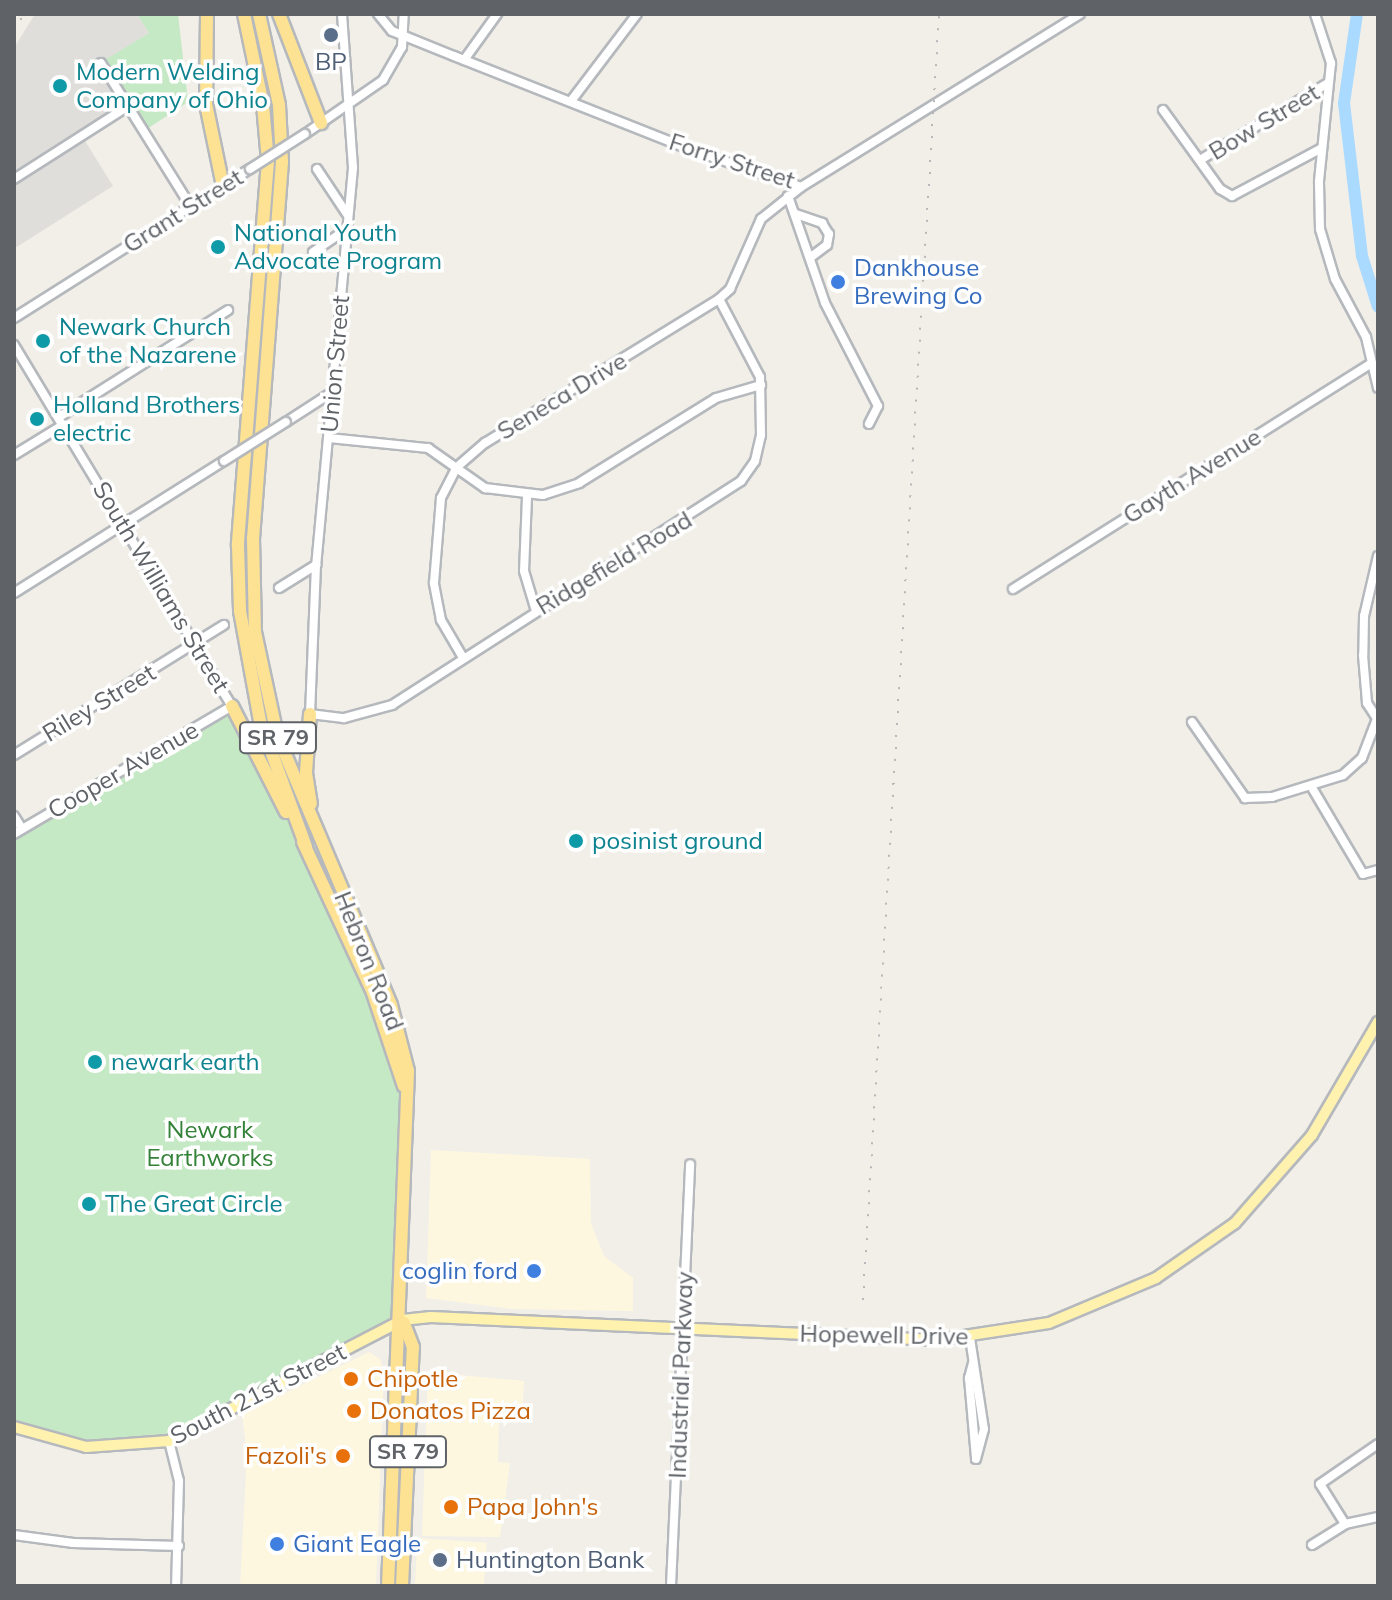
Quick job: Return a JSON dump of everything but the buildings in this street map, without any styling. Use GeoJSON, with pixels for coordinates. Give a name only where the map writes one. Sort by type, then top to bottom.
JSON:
{"type":"FeatureCollection","features":[{"type":"Feature","properties":{"kind":"highway"},"geometry":{"type":"LineString","coordinates":[[207,14],[206,104],[223,186]]}},
{"type":"Feature","properties":{"kind":"highway","name":"SR 79"},"geometry":{"type":"LineString","coordinates":[[244,14],[263,105],[268,161],[241,493],[240,611],[260,721],[306,847]]}},
{"type":"Feature","properties":{"kind":"highway","name":"SR 79"},"geometry":{"type":"LineString","coordinates":[[259,14],[279,105],[282,162],[255,506],[253,606],[272,715],[319,838]]}},
{"type":"Feature","properties":{"kind":"highway"},"geometry":{"type":"LineString","coordinates":[[279,14],[321,123]]}},
{"type":"Feature","properties":{"kind":"highway"},"geometry":{"type":"LineString","coordinates":[[232,706],[306,847]]}},
{"type":"Feature","properties":{"kind":"highway"},"geometry":{"type":"LineString","coordinates":[[310,714],[306,773],[319,838]]}},
{"type":"Feature","properties":{"kind":"highway","name":"Hebron Road"},"geometry":{"type":"LineString","coordinates":[[319,838],[391,1005],[408,1071],[404,1086]]}},
{"type":"Feature","properties":{"kind":"highway","name":"Hebron Road"},"geometry":{"type":"LineString","coordinates":[[306,847],[373,993],[404,1086],[408,1141],[389,1585]]}},
{"type":"Feature","properties":{"kind":"highway","name":"Hebron Road"},"geometry":{"type":"LineString","coordinates":[[402,1320],[413,1347],[402,1586]]}},
{"type":"Feature","properties":{"kind":"main road","name":"Hopewell Drive"},"geometry":{"type":"LineString","coordinates":[[402,1320],[683,1327],[904,1339],[970,1338],[1049,1323],[1093,1308],[1156,1278],[1211,1242],[1259,1200],[1300,1152],[1378,1022]]}},
{"type":"Feature","properties":{"kind":"main road","name":"South 21st Street"},"geometry":{"type":"LineString","coordinates":[[14,1427],[86,1447],[169,1441],[402,1320]]}},
{"type":"Feature","properties":{"kind":"street","name":"Union Street"},"geometry":{"type":"LineString","coordinates":[[310,714],[316,565],[334,391],[347,215],[352,103],[342,14]]}},
{"type":"Feature","properties":{"kind":"street","name":"Forry Street"},"geometry":{"type":"LineString","coordinates":[[378,14],[388,28],[464,60],[801,187],[1080,14]]}},
{"type":"Feature","properties":{"kind":"street"},"geometry":{"type":"LineString","coordinates":[[404,14],[404,35]]}},
{"type":"Feature","properties":{"kind":"street"},"geometry":{"type":"LineString","coordinates":[[464,60],[497,14]]}},
{"type":"Feature","properties":{"kind":"street"},"geometry":{"type":"LineString","coordinates":[[571,101],[637,14]]}},
{"type":"Feature","properties":{"kind":"street"},"geometry":{"type":"LineString","coordinates":[[1315,14],[1329,55],[1318,214],[1323,246],[1362,328],[1378,388]]}},
{"type":"Feature","properties":{"kind":"street","name":"Grant Street"},"geometry":{"type":"LineString","coordinates":[[14,318],[352,103],[390,71],[404,35]]}},
{"type":"Feature","properties":{"kind":"street"},"geometry":{"type":"LineString","coordinates":[[101,63],[191,207]]}},
{"type":"Feature","properties":{"kind":"street","name":"Bow Street"},"geometry":{"type":"LineString","coordinates":[[1200,160],[1328,83]]}},
{"type":"Feature","properties":{"kind":"street"},"geometry":{"type":"LineString","coordinates":[[14,179],[128,106]]}},
{"type":"Feature","properties":{"kind":"street"},"geometry":{"type":"LineString","coordinates":[[1163,110],[1226,195],[1245,190],[1322,148]]}},
{"type":"Feature","properties":{"kind":"street"},"geometry":{"type":"LineString","coordinates":[[317,169],[347,215]]}},
{"type":"Feature","properties":{"kind":"street","name":"Seneca Drive"},"geometry":{"type":"LineString","coordinates":[[462,656],[441,620],[434,583],[441,498],[457,467],[485,443],[719,299],[730,289],[761,219],[801,187]]}},
{"type":"Feature","properties":{"kind":"street"},"geometry":{"type":"LineString","coordinates":[[788,196],[838,332],[878,406],[869,424]]}},
{"type":"Feature","properties":{"kind":"street"},"geometry":{"type":"LineString","coordinates":[[796,214],[822,223],[829,234],[827,245],[811,257]]}},
{"type":"Feature","properties":{"kind":"street"},"geometry":{"type":"LineString","coordinates":[[313,252],[346,230]]}},
{"type":"Feature","properties":{"kind":"street","name":"Ridgefield Road"},"geometry":{"type":"LineString","coordinates":[[310,714],[344,718],[392,705],[462,656],[741,481],[760,441],[761,385],[751,354],[719,299]]}},
{"type":"Feature","properties":{"kind":"street"},"geometry":{"type":"LineString","coordinates":[[14,455],[228,310]]}},
{"type":"Feature","properties":{"kind":"street","name":"South Williams Street"},"geometry":{"type":"LineString","coordinates":[[14,345],[232,706]]}},
{"type":"Feature","properties":{"kind":"street","name":"Gayth Avenue"},"geometry":{"type":"LineString","coordinates":[[1013,589],[1372,363]]}},
{"type":"Feature","properties":{"kind":"street"},"geometry":{"type":"LineString","coordinates":[[329,438],[420,446],[457,467],[485,488],[527,497],[569,489],[716,398],[761,385]]}},
{"type":"Feature","properties":{"kind":"street"},"geometry":{"type":"LineString","coordinates":[[14,593],[334,391]]}},
{"type":"Feature","properties":{"kind":"street"},"geometry":{"type":"LineString","coordinates":[[527,497],[524,571],[536,611]]}},
{"type":"Feature","properties":{"kind":"street"},"geometry":{"type":"LineString","coordinates":[[1192,722],[1242,797],[1272,797],[1311,786],[1356,764],[1378,720],[1365,695],[1363,655],[1364,616],[1378,556]]}},
{"type":"Feature","properties":{"kind":"street"},"geometry":{"type":"LineString","coordinates":[[279,588],[316,565]]}},
{"type":"Feature","properties":{"kind":"street","name":"Riley Street"},"geometry":{"type":"LineString","coordinates":[[14,755],[224,625]]}},
{"type":"Feature","properties":{"kind":"street","name":"Cooper Avenue"},"geometry":{"type":"LineString","coordinates":[[18,831],[232,706]]}},
{"type":"Feature","properties":{"kind":"street"},"geometry":{"type":"LineString","coordinates":[[1311,786],[1363,874],[1378,870]]}},
{"type":"Feature","properties":{"kind":"street"},"geometry":{"type":"LineString","coordinates":[[14,816],[18,831]]}},
{"type":"Feature","properties":{"kind":"street","name":"Industrial Parkway"},"geometry":{"type":"LineString","coordinates":[[671,1586],[690,1164]]}},
{"type":"Feature","properties":{"kind":"street"},"geometry":{"type":"LineString","coordinates":[[970,1338],[984,1429],[976,1459],[969,1378],[973,1363]]}},
{"type":"Feature","properties":{"kind":"street"},"geometry":{"type":"LineString","coordinates":[[169,1441],[179,1481],[176,1586]]}},
{"type":"Feature","properties":{"kind":"street"},"geometry":{"type":"LineString","coordinates":[[1345,1524],[1323,1491],[1322,1479],[1378,1444]]}},
{"type":"Feature","properties":{"kind":"street"},"geometry":{"type":"LineString","coordinates":[[1312,1545],[1345,1524],[1378,1517]]}},
{"type":"Feature","properties":{"kind":"street"},"geometry":{"type":"LineString","coordinates":[[14,1535],[73,1543],[179,1546]]}},
{"type":"Feature","properties":{"kind":"shaded area","name":"Modern Welding Company of Ohio"},"geometry":{"type":"Polygon","coordinates":[[[35,14],[137,14],[149,33],[101,63],[128,106],[82,136],[113,186],[15,248],[14,48],[35,14]]]}},
{"type":"Feature","properties":{"kind":"shaded area"},"geometry":{"type":"Polygon","coordinates":[[[431,1150],[590,1159],[591,1223],[604,1256],[633,1278],[633,1311],[512,1309],[426,1298],[431,1150]]]}},
{"type":"Feature","properties":{"kind":"shaded area"},"geometry":{"type":"Polygon","coordinates":[[[369,1352],[380,1359],[384,1373],[376,1586],[240,1586],[247,1454],[242,1414],[369,1352]]]}},
{"type":"Feature","properties":{"kind":"shaded area"},"geometry":{"type":"Polygon","coordinates":[[[428,1372],[524,1381],[522,1420],[499,1421],[498,1462],[510,1463],[500,1537],[422,1536],[428,1372]]]}},
{"type":"Feature","properties":{"kind":"shaded area"},"geometry":{"type":"Polygon","coordinates":[[[418,1538],[487,1543],[484,1586],[415,1586],[418,1538]]]}},
{"type":"Feature","properties":{"kind":"green space"},"geometry":{"type":"Polygon","coordinates":[[[137,14],[178,14],[188,102],[147,129],[105,60],[149,33],[137,14]]]}},
{"type":"Feature","properties":{"kind":"green space","name":"Newark Earthworks"},"geometry":{"type":"Polygon","coordinates":[[[232,706],[306,847],[373,993],[404,1086],[402,1320],[169,1441],[86,1447],[14,1427],[14,834],[232,706]]]}},
{"type":"Feature","properties":{"kind":"waterway"},"geometry":{"type":"LineString","coordinates":[[1357,14],[1344,103],[1362,256],[1378,307]]}},
{"type":"Feature","properties":{"kind":"railway"},"geometry":{"type":"LineString","coordinates":[[14,30],[24,14]]}},
{"type":"Feature","properties":{"kind":"railway"},"geometry":{"type":"LineString","coordinates":[[863,1300],[939,14]]}},
{"type":"Feature","properties":{"kind":"place","name":"BP"},"geometry":{"type":"Point","coordinates":[331,35]}},
{"type":"Feature","properties":{"kind":"place","name":"Modern Welding Company of Ohio"},"geometry":{"type":"Point","coordinates":[60,86]}},
{"type":"Feature","properties":{"kind":"place","name":"National Youth Advocate Program"},"geometry":{"type":"Point","coordinates":[218,247]}},
{"type":"Feature","properties":{"kind":"place","name":"Dankhouse Brewing Co"},"geometry":{"type":"Point","coordinates":[838,282]}},
{"type":"Feature","properties":{"kind":"place","name":"Newark Church of the Nazarene"},"geometry":{"type":"Point","coordinates":[43,341]}},
{"type":"Feature","properties":{"kind":"place","name":"Holland Brothers electric"},"geometry":{"type":"Point","coordinates":[37,419]}},
{"type":"Feature","properties":{"kind":"place","name":"posinist ground"},"geometry":{"type":"Point","coordinates":[576,841]}},
{"type":"Feature","properties":{"kind":"place","name":"newark earth"},"geometry":{"type":"Point","coordinates":[95,1062]}},
{"type":"Feature","properties":{"kind":"place","name":"The Great Circle"},"geometry":{"type":"Point","coordinates":[89,1204]}},
{"type":"Feature","properties":{"kind":"place","name":"coglin ford"},"geometry":{"type":"Point","coordinates":[534,1271]}},
{"type":"Feature","properties":{"kind":"place","name":"Chipotle"},"geometry":{"type":"Point","coordinates":[351,1379]}},
{"type":"Feature","properties":{"kind":"place","name":"Donatos Pizza"},"geometry":{"type":"Point","coordinates":[354,1411]}},
{"type":"Feature","properties":{"kind":"place","name":"Fazoli's"},"geometry":{"type":"Point","coordinates":[343,1456]}},
{"type":"Feature","properties":{"kind":"place","name":"Papa John's"},"geometry":{"type":"Point","coordinates":[451,1507]}},
{"type":"Feature","properties":{"kind":"place","name":"Giant Eagle"},"geometry":{"type":"Point","coordinates":[277,1544]}},
{"type":"Feature","properties":{"kind":"place","name":"Huntington Bank"},"geometry":{"type":"Point","coordinates":[440,1560]}}]}
